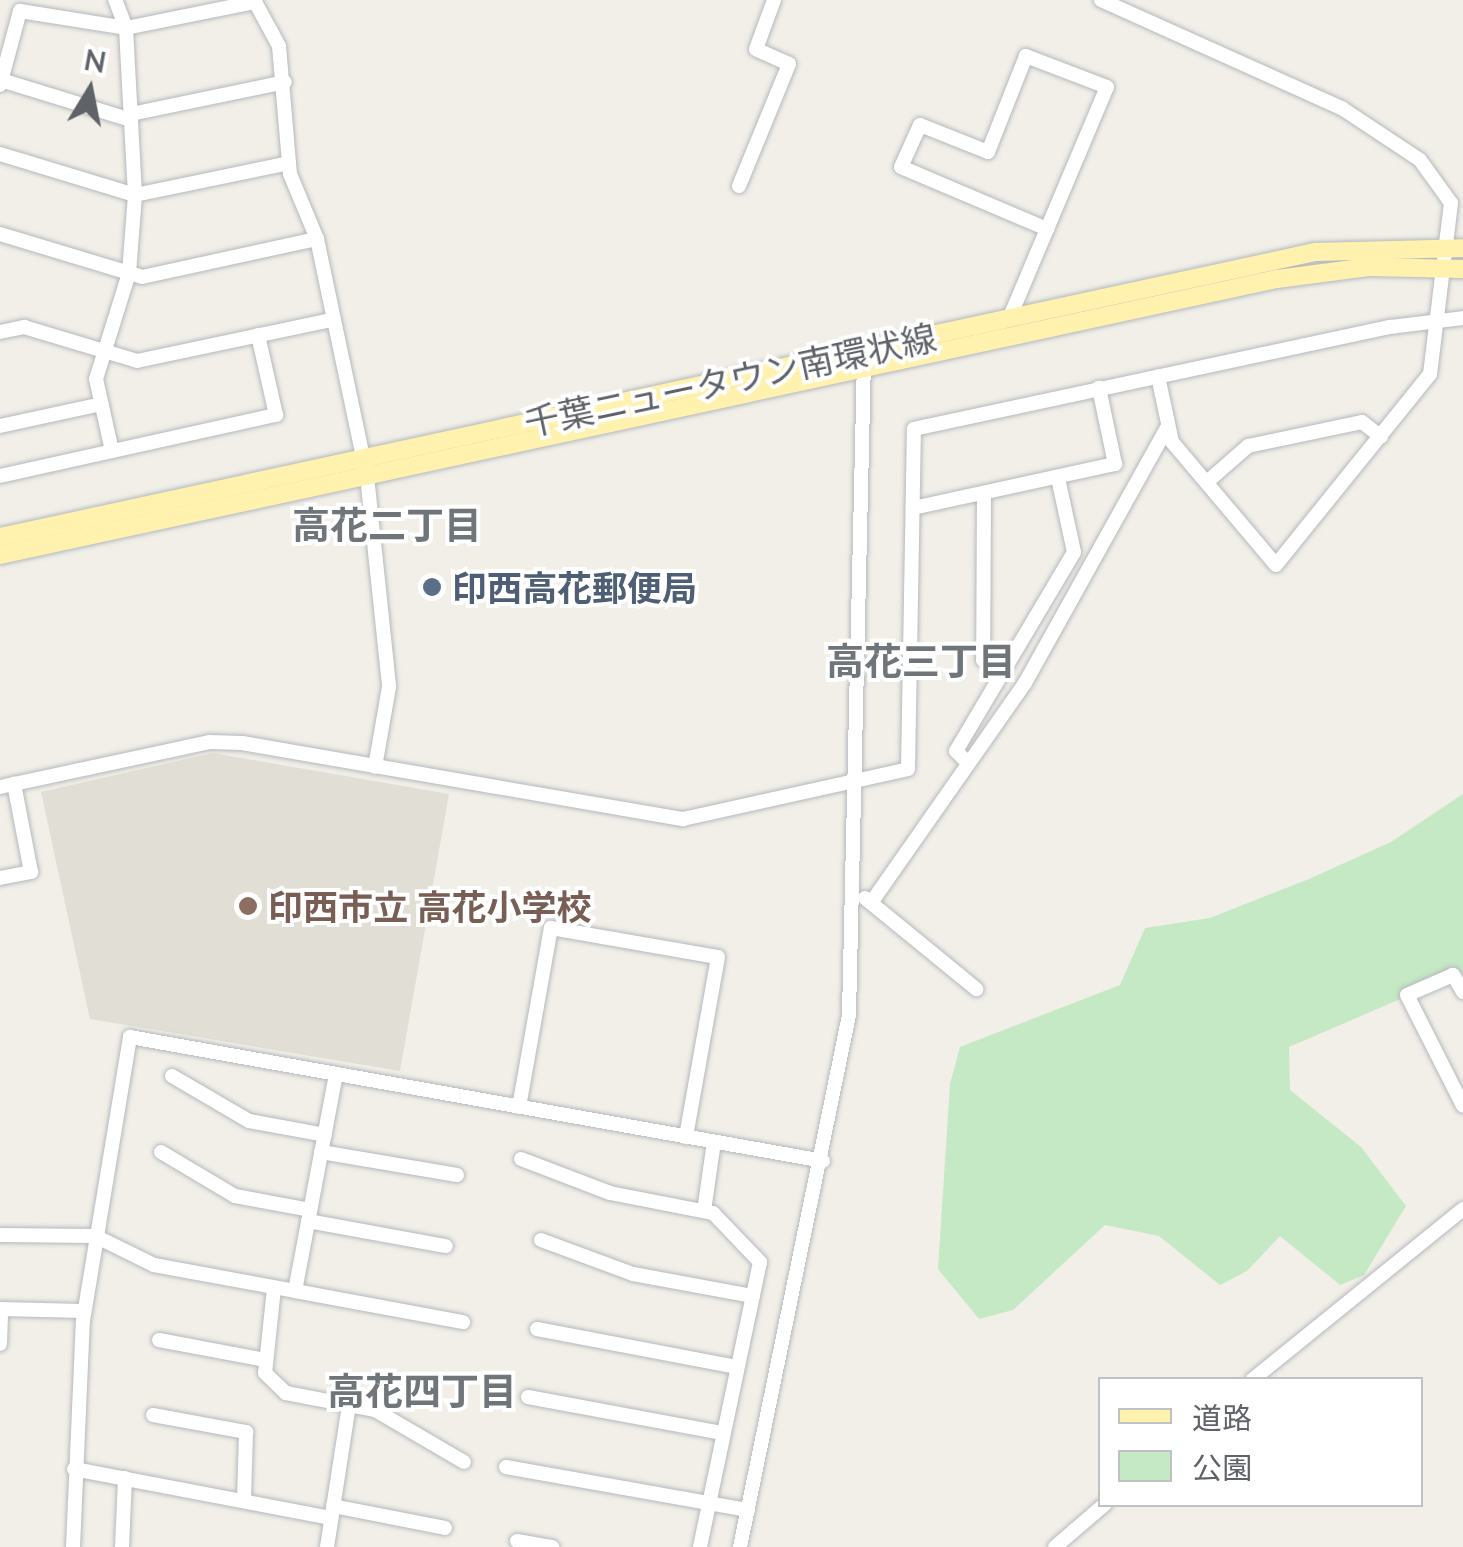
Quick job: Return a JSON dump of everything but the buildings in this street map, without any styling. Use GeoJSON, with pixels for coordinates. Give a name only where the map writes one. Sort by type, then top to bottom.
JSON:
{"type":"FeatureCollection","features":[{"type":"Feature","properties":{"kind":"main road","name":"千葉ニュータウン南環状線"},"geometry":{"type":"LineString","coordinates":[[864,359],[1009,319],[1315,252],[1455,248]]}},
{"type":"Feature","properties":{"kind":"main road","name":"千葉ニュータウン南環状線"},"geometry":{"type":"LineString","coordinates":[[0,537],[365,466],[864,359],[1320,271],[1454,268]]}},
{"type":"Feature","properties":{"kind":"main road","name":"千葉ニュータウン南環状線"},"geometry":{"type":"LineString","coordinates":[[0,554],[365,466]]}},
{"type":"Feature","properties":{"kind":"street"},"geometry":{"type":"LineString","coordinates":[[112,451],[96,379],[129,274],[135,195],[126,28],[116,0]]}},
{"type":"Feature","properties":{"kind":"street"},"geometry":{"type":"LineString","coordinates":[[739,186],[789,64],[756,49],[774,0]]}},
{"type":"Feature","properties":{"kind":"street"},"geometry":{"type":"LineString","coordinates":[[1100,0],[1310,92],[1420,160],[1451,203],[1454,268],[1437,322],[1430,374],[1276,565],[1172,442],[1158,376]]}},
{"type":"Feature","properties":{"kind":"street"},"geometry":{"type":"LineString","coordinates":[[285,82],[131,117],[1,83],[20,10],[126,28],[254,1],[279,46],[285,82],[295,194],[317,239],[365,466],[389,688],[376,767]]}},
{"type":"Feature","properties":{"kind":"street"},"geometry":{"type":"LineString","coordinates":[[1009,319],[1107,87],[1026,56],[988,152],[920,125],[901,168],[1047,229]]}},
{"type":"Feature","properties":{"kind":"street"},"geometry":{"type":"LineString","coordinates":[[0,154],[135,195],[290,163]]}},
{"type":"Feature","properties":{"kind":"street"},"geometry":{"type":"LineString","coordinates":[[0,234],[142,278],[317,239]]}},
{"type":"Feature","properties":{"kind":"street"},"geometry":{"type":"LineString","coordinates":[[0,878],[31,872],[7,785],[210,742],[683,819],[908,769],[914,428],[1158,376],[1463,318]]}},
{"type":"Feature","properties":{"kind":"street"},"geometry":{"type":"LineString","coordinates":[[0,332],[24,327],[136,360],[332,320]]}},
{"type":"Feature","properties":{"kind":"street"},"geometry":{"type":"LineString","coordinates":[[0,476],[276,415],[258,335]]}},
{"type":"Feature","properties":{"kind":"street"},"geometry":{"type":"LineString","coordinates":[[740,1547],[843,1067],[855,895],[864,359]]}},
{"type":"Feature","properties":{"kind":"street"},"geometry":{"type":"LineString","coordinates":[[912,508],[1115,464],[1099,388]]}},
{"type":"Feature","properties":{"kind":"street"},"geometry":{"type":"LineString","coordinates":[[0,426],[102,404]]}},
{"type":"Feature","properties":{"kind":"street"},"geometry":{"type":"LineString","coordinates":[[1207,482],[1248,446],[1362,422],[1381,436]]}},
{"type":"Feature","properties":{"kind":"street"},"geometry":{"type":"LineString","coordinates":[[873,900],[1025,683],[1168,426]]}},
{"type":"Feature","properties":{"kind":"street"},"geometry":{"type":"LineString","coordinates":[[968,762],[956,751],[1074,552],[1058,478]]}},
{"type":"Feature","properties":{"kind":"street"},"geometry":{"type":"LineString","coordinates":[[984,493],[983,660],[1003,672]]}},
{"type":"Feature","properties":{"kind":"street"},"geometry":{"type":"LineString","coordinates":[[855,895],[873,900],[976,988]]}},
{"type":"Feature","properties":{"kind":"street"},"geometry":{"type":"LineString","coordinates":[[520,1107],[552,928],[718,957],[686,1137]]}},
{"type":"Feature","properties":{"kind":"street"},"geometry":{"type":"LineString","coordinates":[[1463,992],[1453,974],[1407,996],[1463,1106]]}},
{"type":"Feature","properties":{"kind":"street"},"geometry":{"type":"LineString","coordinates":[[73,1547],[84,1311],[130,1037],[823,1162]]}},
{"type":"Feature","properties":{"kind":"street"},"geometry":{"type":"LineString","coordinates":[[295,1291],[336,1074]]}},
{"type":"Feature","properties":{"kind":"street"},"geometry":{"type":"LineString","coordinates":[[172,1076],[249,1121],[325,1135]]}},
{"type":"Feature","properties":{"kind":"street"},"geometry":{"type":"LineString","coordinates":[[704,1211],[714,1142]]}},
{"type":"Feature","properties":{"kind":"street"},"geometry":{"type":"LineString","coordinates":[[161,1152],[235,1196],[446,1246]]}},
{"type":"Feature","properties":{"kind":"street"},"geometry":{"type":"LineString","coordinates":[[321,1152],[457,1175]]}},
{"type":"Feature","properties":{"kind":"street"},"geometry":{"type":"LineString","coordinates":[[521,1159],[610,1193],[704,1211],[760,1262],[700,1547]]}},
{"type":"Feature","properties":{"kind":"street"},"geometry":{"type":"LineString","coordinates":[[1256,1377],[1463,1208]]}},
{"type":"Feature","properties":{"kind":"street"},"geometry":{"type":"LineString","coordinates":[[0,1235],[95,1236],[154,1265],[462,1322]]}},
{"type":"Feature","properties":{"kind":"street"},"geometry":{"type":"LineString","coordinates":[[541,1240],[633,1274],[753,1296]]}},
{"type":"Feature","properties":{"kind":"street"},"geometry":{"type":"LineString","coordinates":[[274,1288],[265,1372],[286,1393],[375,1410],[464,1462]]}},
{"type":"Feature","properties":{"kind":"street"},"geometry":{"type":"LineString","coordinates":[[0,1344],[0,1309],[84,1311]]}},
{"type":"Feature","properties":{"kind":"street"},"geometry":{"type":"LineString","coordinates":[[537,1329],[737,1368]]}},
{"type":"Feature","properties":{"kind":"street"},"geometry":{"type":"LineString","coordinates":[[159,1340],[266,1360]]}},
{"type":"Feature","properties":{"kind":"street"},"geometry":{"type":"LineString","coordinates":[[528,1398],[723,1433]]}},
{"type":"Feature","properties":{"kind":"street"},"geometry":{"type":"LineString","coordinates":[[326,1547],[349,1406]]}},
{"type":"Feature","properties":{"kind":"street"},"geometry":{"type":"LineString","coordinates":[[153,1415],[246,1432],[244,1501]]}},
{"type":"Feature","properties":{"kind":"street"},"geometry":{"type":"LineString","coordinates":[[506,1468],[748,1510]]}},
{"type":"Feature","properties":{"kind":"street"},"geometry":{"type":"LineString","coordinates":[[74,1469],[244,1501],[445,1528]]}},
{"type":"Feature","properties":{"kind":"street"},"geometry":{"type":"LineString","coordinates":[[122,1547],[125,1478]]}},
{"type":"Feature","properties":{"kind":"street"},"geometry":{"type":"LineString","coordinates":[[1054,1547],[1101,1507]]}},
{"type":"Feature","properties":{"kind":"street"},"geometry":{"type":"LineString","coordinates":[[517,1541],[552,1547]]}},
{"type":"Feature","properties":{"kind":"shaded area","name":"印西市立 高花小学校"},"geometry":{"type":"Polygon","coordinates":[[[213,753],[449,794],[400,1071],[90,1019],[41,792],[213,753]]]}},
{"type":"Feature","properties":{"kind":"green space"},"geometry":{"type":"Polygon","coordinates":[[[1463,794],[1463,972],[1289,1047],[1290,1090],[1361,1147],[1406,1206],[1364,1275],[1340,1285],[1280,1236],[1247,1271],[1220,1285],[1159,1236],[1105,1225],[1013,1310],[979,1319],[938,1269],[950,1084],[960,1047],[1120,985],[1145,928],[1210,918],[1309,879],[1391,842],[1463,794]]]}},
{"type":"Feature","properties":{"kind":"place","name":"印西高花郵便局"},"geometry":{"type":"Point","coordinates":[432,587]}},
{"type":"Feature","properties":{"kind":"place","name":"印西市立 高花小学校"},"geometry":{"type":"Point","coordinates":[248,906]}},
{"type":"Feature","properties":{"kind":"district","name":"高花二丁目"},"geometry":{"type":"Point","coordinates":[387,525]}},
{"type":"Feature","properties":{"kind":"district","name":"高花三丁目"},"geometry":{"type":"Point","coordinates":[921,661]}},
{"type":"Feature","properties":{"kind":"district","name":"高花四丁目"},"geometry":{"type":"Point","coordinates":[422,1391]}}]}
